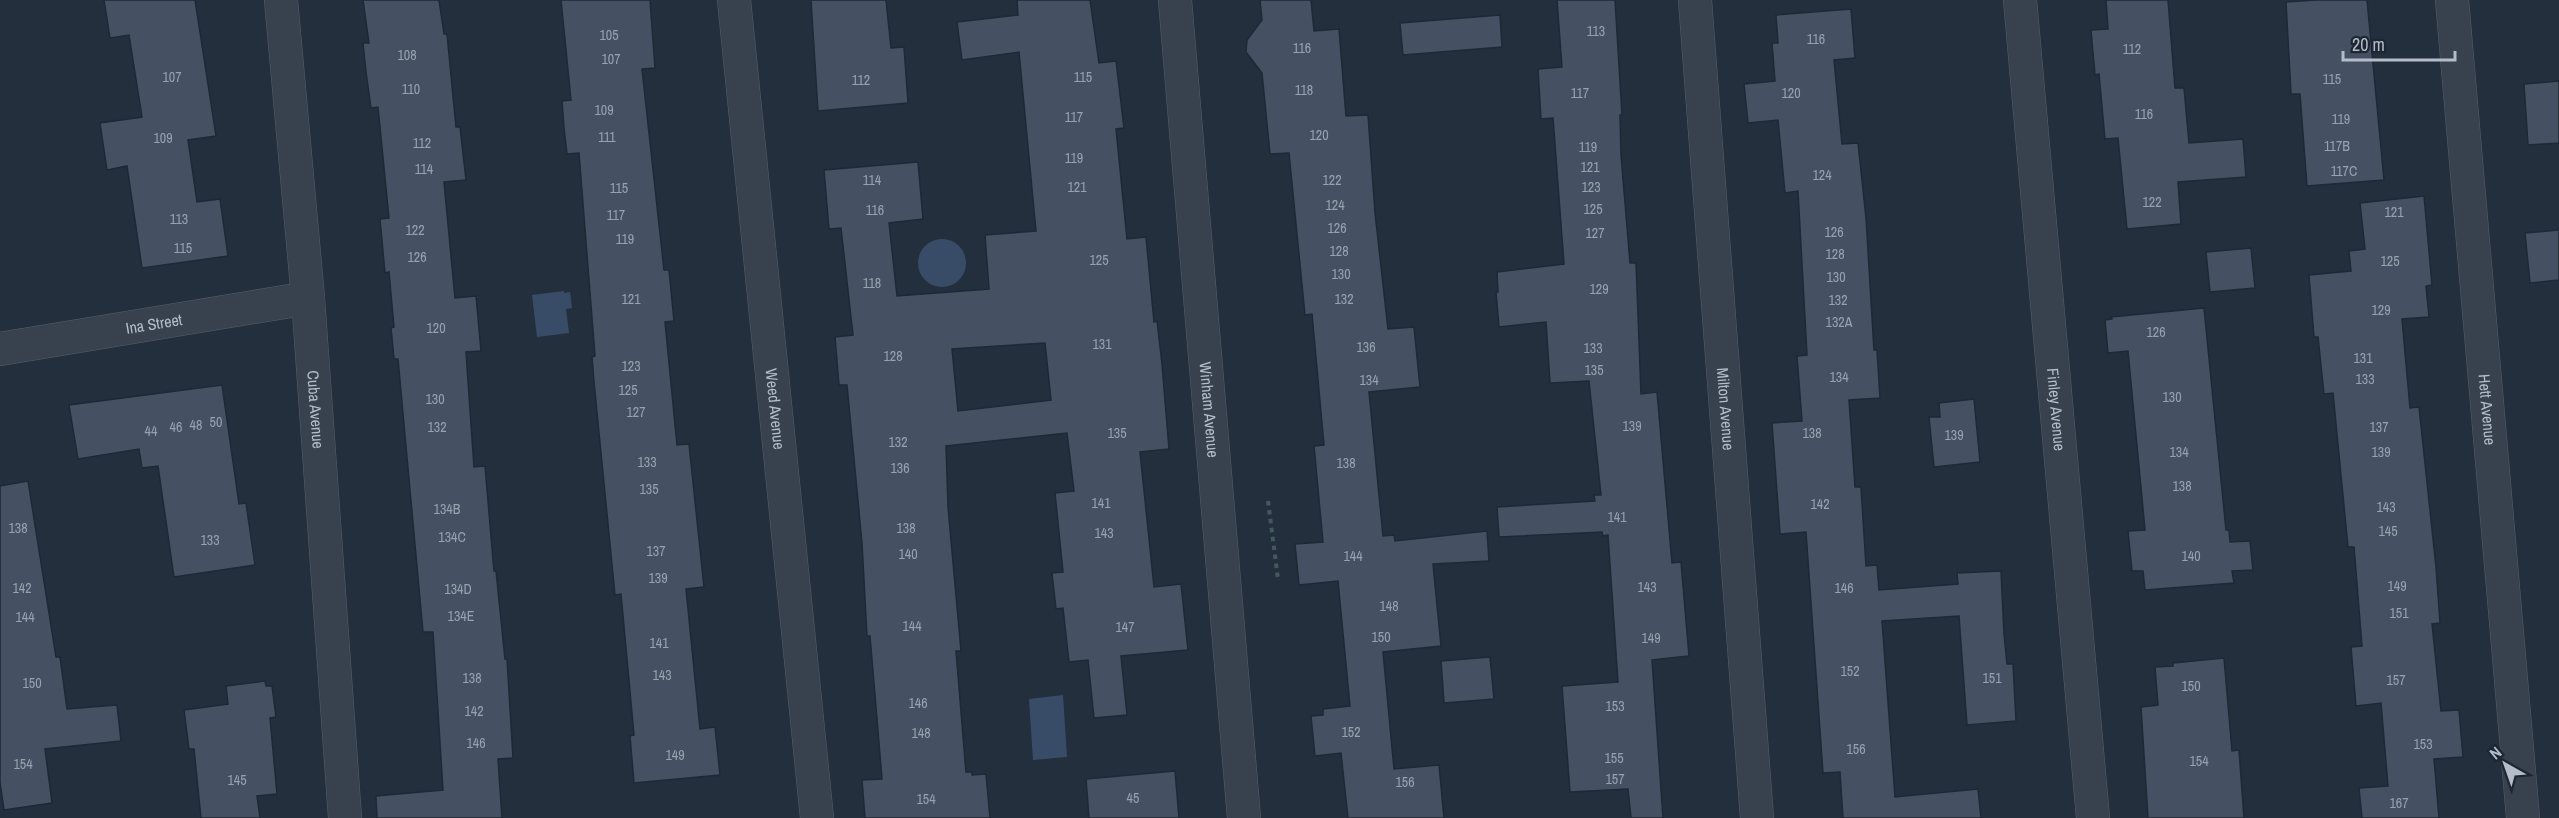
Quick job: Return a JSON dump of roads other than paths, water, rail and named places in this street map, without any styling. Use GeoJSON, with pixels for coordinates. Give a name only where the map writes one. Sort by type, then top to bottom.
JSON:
{"type":"FeatureCollection","features":[{"type":"Feature","properties":{"kind":"street","name":"Cuba Avenue"},"geometry":{"type":"LineString","coordinates":[[281,0],[308,298],[345,818]]}},
{"type":"Feature","properties":{"kind":"street","name":"Weed Avenue"},"geometry":{"type":"LineString","coordinates":[[734,0],[817,818]]}},
{"type":"Feature","properties":{"kind":"street","name":"Winham Avenue"},"geometry":{"type":"LineString","coordinates":[[1175,0],[1244,818]]}},
{"type":"Feature","properties":{"kind":"street","name":"Milton Avenue"},"geometry":{"type":"LineString","coordinates":[[1695,0],[1757,818]]}},
{"type":"Feature","properties":{"kind":"street","name":"Finley Avenue"},"geometry":{"type":"LineString","coordinates":[[2020,0],[2093,818]]}},
{"type":"Feature","properties":{"kind":"street","name":"Hett Avenue"},"geometry":{"type":"LineString","coordinates":[[2452,0],[2523,818]]}},
{"type":"Feature","properties":{"kind":"street","name":"Ina Street"},"geometry":{"type":"LineString","coordinates":[[0,349],[308,298]]}},
{"type":"Feature","properties":{"kind":"water"},"geometry":{"type":"Polygon","coordinates":[[[942,239],[959,246],[966,263],[959,280],[942,287],[925,280],[918,263],[925,246],[942,239]]]}},
{"type":"Feature","properties":{"kind":"water"},"geometry":{"type":"Polygon","coordinates":[[[564,291],[564,293],[570,292],[572,308],[566,309],[569,333],[537,337],[532,295],[564,291]]]}},
{"type":"Feature","properties":{"kind":"water"},"geometry":{"type":"Polygon","coordinates":[[[1063,695],[1067,757],[1033,760],[1029,699],[1063,695]]]}}]}
